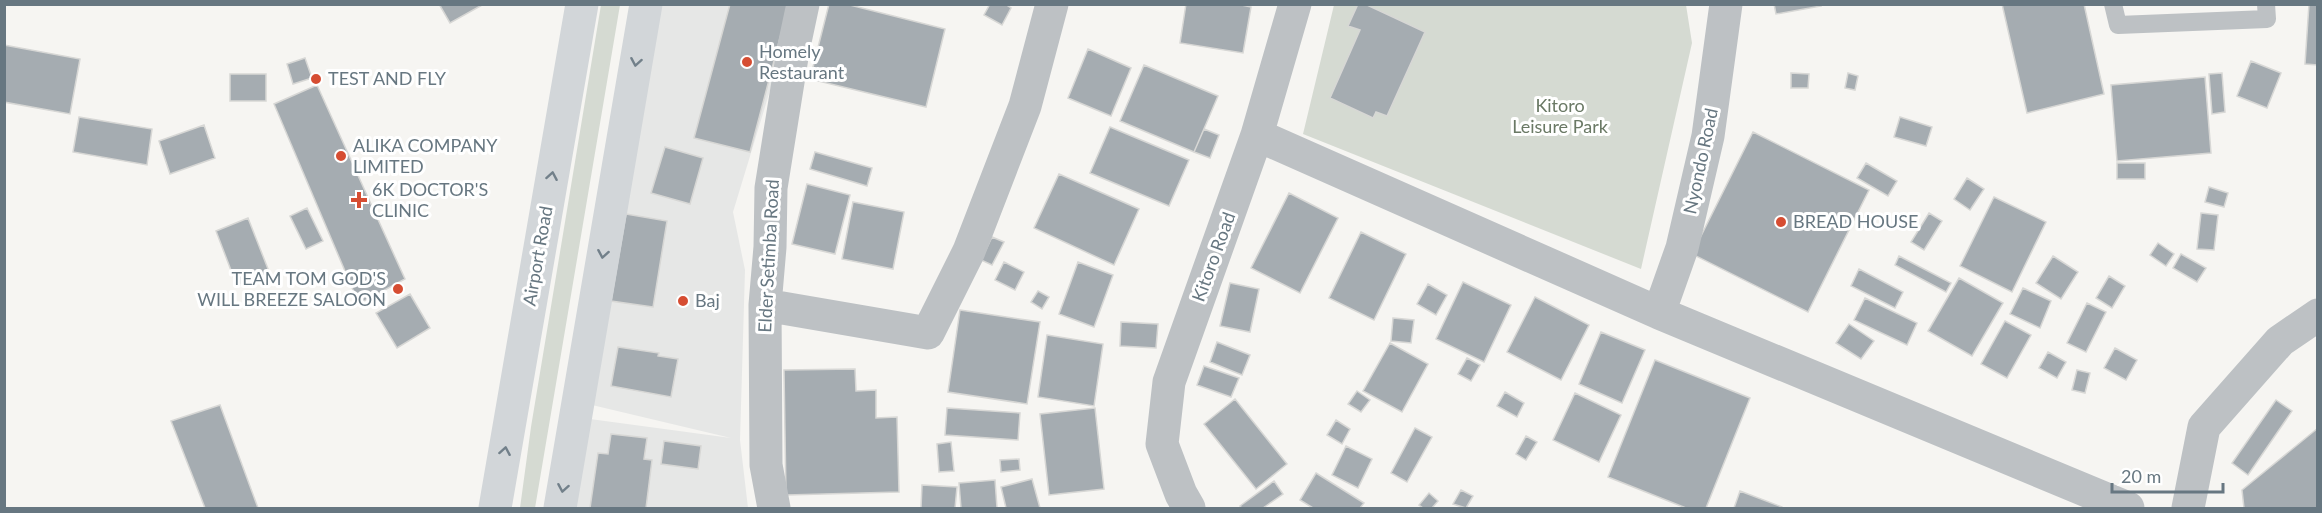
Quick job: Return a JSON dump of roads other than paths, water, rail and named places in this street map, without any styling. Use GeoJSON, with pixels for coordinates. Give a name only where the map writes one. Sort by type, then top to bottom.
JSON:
{"type":"FeatureCollection","features":[{"type":"Feature","properties":{"kind":"highway","name":"Airport Road"},"geometry":{"type":"LineString","coordinates":[[495,508],[582,4]]}},
{"type":"Feature","properties":{"kind":"highway"},"geometry":{"type":"LineString","coordinates":[[560,508],[646,4]]}},
{"type":"Feature","properties":{"kind":"street","name":"Elder Setimba Road"},"geometry":{"type":"LineString","coordinates":[[774,508],[765,465],[765,305],[770,247],[771,188],[803,4]]}},
{"type":"Feature","properties":{"kind":"street"},"geometry":{"type":"LineString","coordinates":[[765,305],[928,333],[969,250],[1025,106],[1052,4]]}},
{"type":"Feature","properties":{"kind":"street","name":"Kitoro Road"},"geometry":{"type":"LineString","coordinates":[[1189,508],[1181,494],[1162,444],[1169,382],[1257,135],[1295,4]]}},
{"type":"Feature","properties":{"kind":"street","name":"Nyondo Road"},"geometry":{"type":"LineString","coordinates":[[1659,313],[1682,248],[1708,136],[1726,4]]}},
{"type":"Feature","properties":{"kind":"street"},"geometry":{"type":"LineString","coordinates":[[1257,135],[1659,313],[2128,508]]}},
{"type":"Feature","properties":{"kind":"street"},"geometry":{"type":"LineString","coordinates":[[2188,508],[2204,427],[2280,341],[2318,315]]}},
{"type":"Feature","properties":{"kind":"lane"},"geometry":{"type":"LineString","coordinates":[[2113,4],[2118,25],[2266,19],[2266,4]]}},
{"type":"Feature","properties":{"kind":"place","name":"Homely Restaurant"},"geometry":{"type":"Point","coordinates":[747,62]}},
{"type":"Feature","properties":{"kind":"place","name":"TEST AND FLY"},"geometry":{"type":"Point","coordinates":[316,79]}},
{"type":"Feature","properties":{"kind":"place","name":"ALIKA COMPANY LIMITED"},"geometry":{"type":"Point","coordinates":[341,156]}},
{"type":"Feature","properties":{"kind":"place","name":"6K DOCTOR'S CLINIC"},"geometry":{"type":"Point","coordinates":[359,200]}},
{"type":"Feature","properties":{"kind":"place","name":"BREAD HOUSE"},"geometry":{"type":"Point","coordinates":[1781,222]}},
{"type":"Feature","properties":{"kind":"place","name":"TEAM TOM GOD'S WILL BREEZE SALOON"},"geometry":{"type":"Point","coordinates":[398,289]}},
{"type":"Feature","properties":{"kind":"place","name":"Baj"},"geometry":{"type":"Point","coordinates":[683,301]}},
{"type":"Feature","properties":{"kind":"park label","name":"Kitoro Leisure Park"},"geometry":{"type":"Point","coordinates":[1560,116]}}]}
